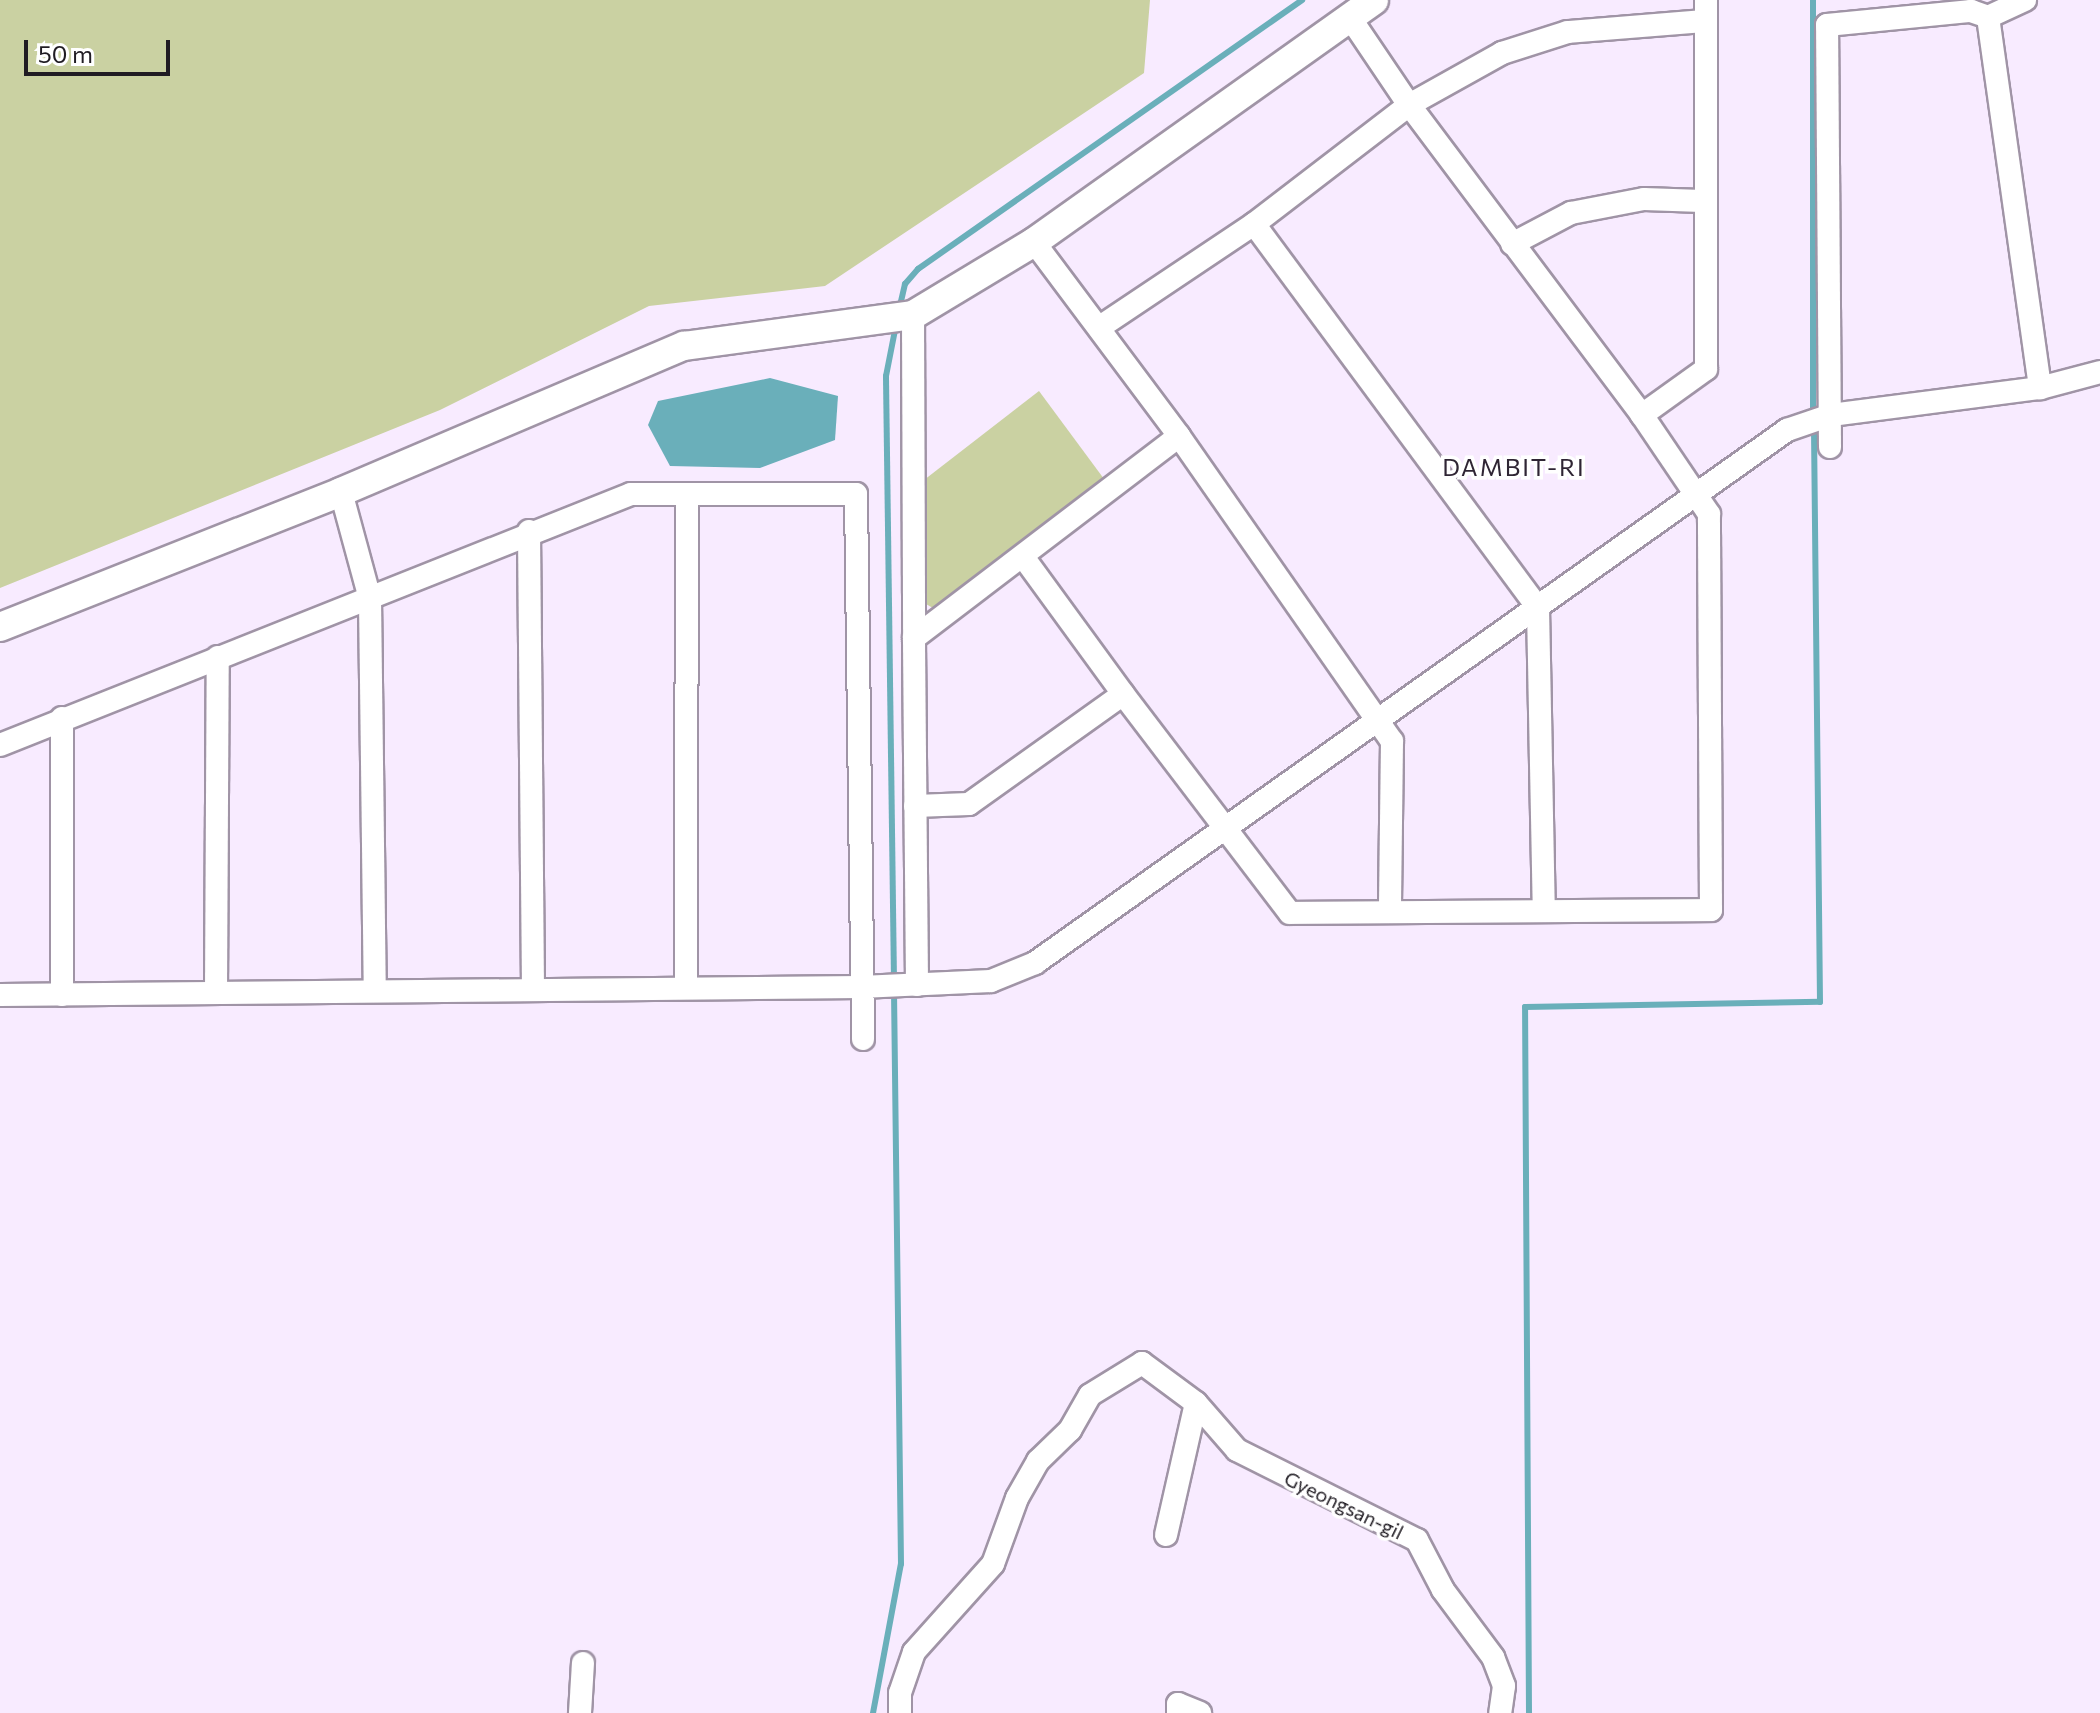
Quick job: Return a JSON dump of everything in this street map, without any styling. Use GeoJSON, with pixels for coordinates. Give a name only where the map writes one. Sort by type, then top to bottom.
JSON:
{"type":"FeatureCollection","features":[{"type":"Feature","properties":{"kind":"street"},"geometry":{"type":"LineString","coordinates":[[0,627],[341,492],[684,346],[913,315],[1034,242],[1346,8],[1374,0]]}},
{"type":"Feature","properties":{"kind":"street"},"geometry":{"type":"LineString","coordinates":[[1830,447],[1827,25],[1971,11],[1988,17],[2025,0]]}},
{"type":"Feature","properties":{"kind":"street"},"geometry":{"type":"LineString","coordinates":[[1024,558],[1225,831],[1290,913],[1711,910],[1709,514],[1642,415],[1409,105],[1346,8]]}},
{"type":"Feature","properties":{"kind":"street"},"geometry":{"type":"LineString","coordinates":[[1100,327],[1254,224],[1409,105],[1502,53],[1568,32],[1706,11],[1702,201],[1706,369],[1642,415]]}},
{"type":"Feature","properties":{"kind":"street"},"geometry":{"type":"LineString","coordinates":[[1988,17],[2040,388]]}},
{"type":"Feature","properties":{"kind":"street"},"geometry":{"type":"LineString","coordinates":[[1512,244],[1571,213],[1644,199],[1702,201]]}},
{"type":"Feature","properties":{"kind":"street"},"geometry":{"type":"LineString","coordinates":[[1254,224],[1538,608],[1544,910]]}},
{"type":"Feature","properties":{"kind":"street"},"geometry":{"type":"LineString","coordinates":[[1034,242],[1100,327],[1381,720],[1392,741],[1390,911]]}},
{"type":"Feature","properties":{"kind":"street"},"geometry":{"type":"LineString","coordinates":[[913,315],[917,985]]}},
{"type":"Feature","properties":{"kind":"street"},"geometry":{"type":"LineString","coordinates":[[0,995],[533,987],[861,987],[991,981],[1035,963],[1787,430],[1831,415],[2040,388],[2100,372]]}},
{"type":"Feature","properties":{"kind":"street"},"geometry":{"type":"LineString","coordinates":[[914,638],[1024,558],[1179,436]]}},
{"type":"Feature","properties":{"kind":"street"},"geometry":{"type":"LineString","coordinates":[[341,492],[370,599],[375,989]]}},
{"type":"Feature","properties":{"kind":"street"},"geometry":{"type":"LineString","coordinates":[[0,745],[370,599],[529,531],[631,494],[856,494],[863,1039]]}},
{"type":"Feature","properties":{"kind":"street"},"geometry":{"type":"LineString","coordinates":[[686,986],[687,494]]}},
{"type":"Feature","properties":{"kind":"street"},"geometry":{"type":"LineString","coordinates":[[529,531],[533,987]]}},
{"type":"Feature","properties":{"kind":"street"},"geometry":{"type":"LineString","coordinates":[[216,990],[218,657]]}},
{"type":"Feature","properties":{"kind":"street"},"geometry":{"type":"LineString","coordinates":[[915,806],[969,804],[1123,694]]}},
{"type":"Feature","properties":{"kind":"street"},"geometry":{"type":"LineString","coordinates":[[62,718],[62,995]]}},
{"type":"Feature","properties":{"kind":"street","name":"Gyeongsan-gil"},"geometry":{"type":"LineString","coordinates":[[900,1713],[900,1693],[914,1652],[993,1564],[1031,1473],[1070,1430],[1090,1395],[1142,1363],[1196,1403],[1237,1450],[1417,1540],[1443,1590],[1493,1657],[1504,1686],[1500,1713]]}},
{"type":"Feature","properties":{"kind":"street"},"geometry":{"type":"LineString","coordinates":[[1166,1535],[1196,1403]]}},
{"type":"Feature","properties":{"kind":"street"},"geometry":{"type":"LineString","coordinates":[[580,1713],[583,1663]]}},
{"type":"Feature","properties":{"kind":"street"},"geometry":{"type":"LineString","coordinates":[[1178,1713],[1178,1704],[1200,1713]]}},
{"type":"Feature","properties":{"kind":"green space"},"geometry":{"type":"Polygon","coordinates":[[[0,0],[1150,0],[1144,73],[825,286],[649,306],[440,410],[0,588],[0,0]]]}},
{"type":"Feature","properties":{"kind":"green space"},"geometry":{"type":"Polygon","coordinates":[[[1039,391],[1107,483],[938,611],[926,604],[924,480],[1039,391]]]}},
{"type":"Feature","properties":{"kind":"water"},"geometry":{"type":"Polygon","coordinates":[[[770,378],[838,396],[835,440],[760,468],[670,466],[648,425],[658,401],[770,378]]]}},
{"type":"Feature","properties":{"kind":"waterway"},"geometry":{"type":"LineString","coordinates":[[899,310],[905,284],[918,269],[1302,0]]}},
{"type":"Feature","properties":{"kind":"waterway"},"geometry":{"type":"LineString","coordinates":[[1813,0],[1813,415]]}},
{"type":"Feature","properties":{"kind":"waterway"},"geometry":{"type":"LineString","coordinates":[[894,981],[886,376],[896,325]]}},
{"type":"Feature","properties":{"kind":"waterway"},"geometry":{"type":"LineString","coordinates":[[1529,1713],[1525,1007],[1820,1002],[1814,426]]}},
{"type":"Feature","properties":{"kind":"waterway"},"geometry":{"type":"LineString","coordinates":[[873,1713],[901,1564],[894,992]]}},
{"type":"Feature","properties":{"kind":"district","name":"DAMBIT-RI"},"geometry":{"type":"Point","coordinates":[1514,467]}}]}
